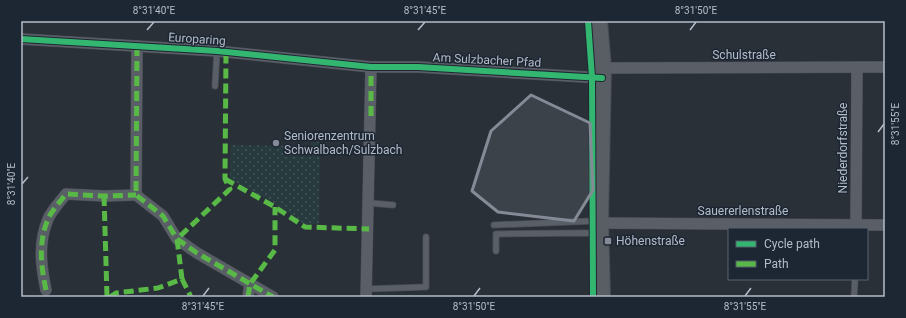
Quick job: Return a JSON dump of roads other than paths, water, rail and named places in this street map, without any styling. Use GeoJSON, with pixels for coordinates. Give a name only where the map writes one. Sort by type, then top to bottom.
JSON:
{"type":"FeatureCollection","features":[{"type":"Feature","properties":{"kind":"street"},"geometry":{"type":"LineString","coordinates":[[599,21],[602,73],[600,226],[602,297]]}},
{"type":"Feature","properties":{"kind":"street","name":"Europaring"},"geometry":{"type":"LineString","coordinates":[[21,39],[217,51],[371,67]]}},
{"type":"Feature","properties":{"kind":"street"},"geometry":{"type":"LineString","coordinates":[[136,46],[136,195]]}},
{"type":"Feature","properties":{"kind":"street"},"geometry":{"type":"LineString","coordinates":[[367,293],[371,67]]}},
{"type":"Feature","properties":{"kind":"street","name":"Am Sulzbacher Pfad"},"geometry":{"type":"LineString","coordinates":[[371,67],[418,67],[602,73]]}},
{"type":"Feature","properties":{"kind":"street","name":"Niederdorfstraße"},"geometry":{"type":"LineString","coordinates":[[856,227],[857,67]]}},
{"type":"Feature","properties":{"kind":"street","name":"Schulstraße"},"geometry":{"type":"LineString","coordinates":[[602,73],[885,67]]}},
{"type":"Feature","properties":{"kind":"street"},"geometry":{"type":"LineString","coordinates":[[46,290],[42,272],[42,237],[48,219],[53,210],[66,194],[104,196],[136,195],[163,216],[177,239],[197,253],[273,297]]}},
{"type":"Feature","properties":{"kind":"street","name":"Sauererlenstraße"},"geometry":{"type":"LineString","coordinates":[[600,226],[856,227],[885,225]]}},
{"type":"Feature","properties":{"kind":"street"},"geometry":{"type":"LineString","coordinates":[[248,297],[250,284]]}},
{"type":"Feature","properties":{"kind":"lane"},"geometry":{"type":"LineString","coordinates":[[215,86],[217,51]]}},
{"type":"Feature","properties":{"kind":"lane"},"geometry":{"type":"LineString","coordinates":[[369,203],[394,205]]}},
{"type":"Feature","properties":{"kind":"lane"},"geometry":{"type":"LineString","coordinates":[[494,225],[593,221],[600,226]]}},
{"type":"Feature","properties":{"kind":"lane"},"geometry":{"type":"LineString","coordinates":[[496,251],[496,234],[584,233],[600,226]]}},
{"type":"Feature","properties":{"kind":"lane"},"geometry":{"type":"LineString","coordinates":[[367,293],[426,287],[426,237]]}},
{"type":"Feature","properties":{"kind":"lane"},"geometry":{"type":"LineString","coordinates":[[854,297],[855,280]]}},
{"type":"Feature","properties":{"kind":"place","name":"Seniorenzentrum Schwalbach/Sulzbach"},"geometry":{"type":"Point","coordinates":[276,143]}},
{"type":"Feature","properties":{"kind":"place","name":"Höhenstraße"},"geometry":{"type":"Point","coordinates":[608,241]}}]}
